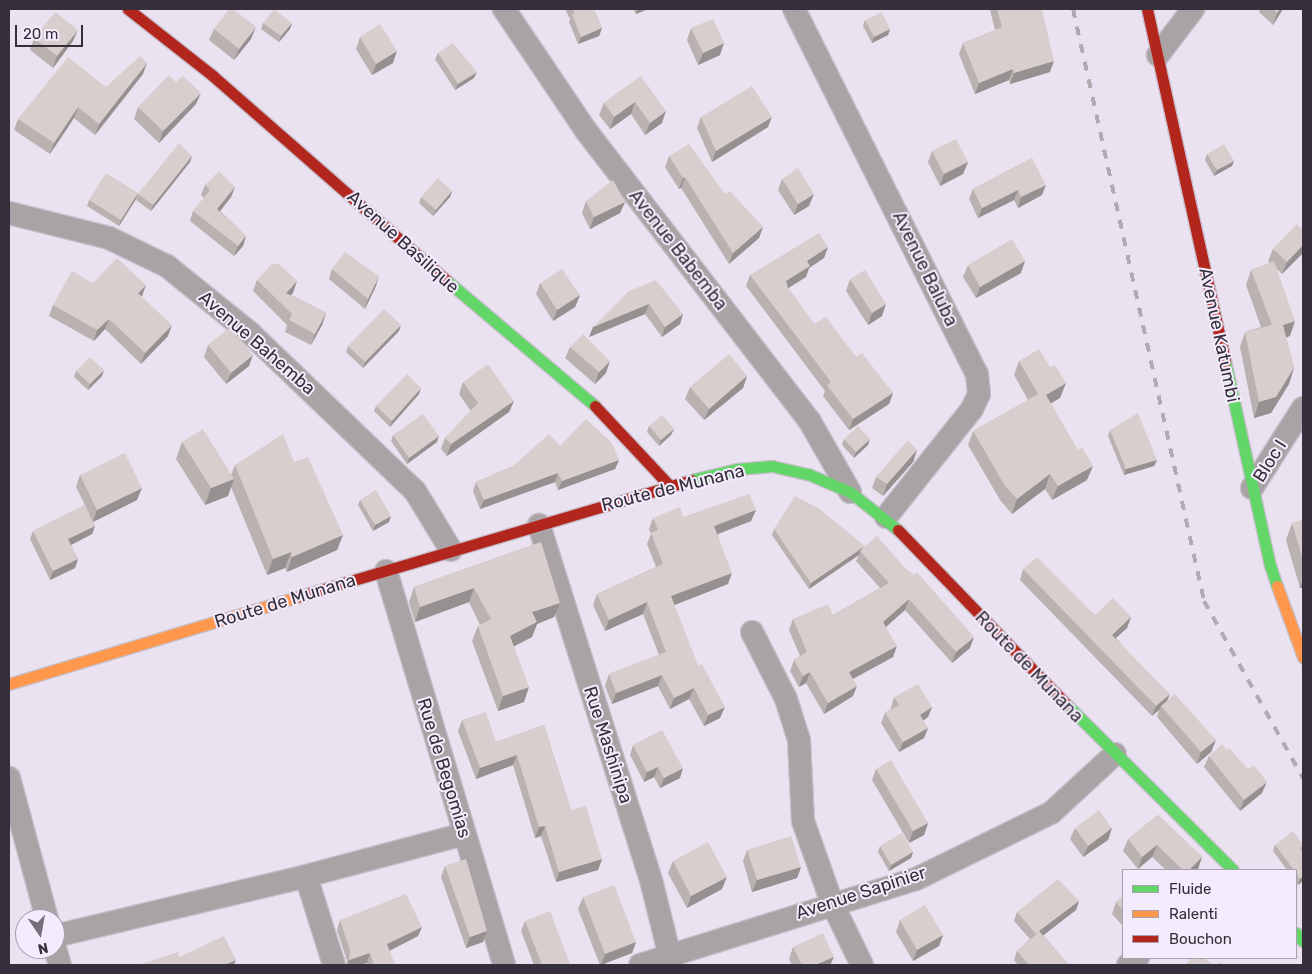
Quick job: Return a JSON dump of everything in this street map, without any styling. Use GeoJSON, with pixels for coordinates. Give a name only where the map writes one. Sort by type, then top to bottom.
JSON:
{"type":"FeatureCollection","features":[{"type":"Feature","properties":{"kind":"main road","name":"Avenue Basilique"},"geometry":{"type":"LineString","coordinates":[[128,9],[213,76],[468,300],[585,396],[649,460],[669,485]]}},
{"type":"Feature","properties":{"kind":"main road","name":"Avenue Katumbi"},"geometry":{"type":"LineString","coordinates":[[1147,9],[1270,565],[1303,657]]}},
{"type":"Feature","properties":{"kind":"main road","name":"Route de Munana"},"geometry":{"type":"LineString","coordinates":[[9,684],[669,485],[736,469],[772,466],[808,474],[850,492],[886,517],[1115,754],[1232,869]]}},
{"type":"Feature","properties":{"kind":"street","name":"Avenue Babemba"},"geometry":{"type":"LineString","coordinates":[[504,9],[588,132],[809,420],[850,492]]}},
{"type":"Feature","properties":{"kind":"street","name":"Avenue Baluba"},"geometry":{"type":"LineString","coordinates":[[794,9],[977,374],[979,394],[972,409],[886,517]]}},
{"type":"Feature","properties":{"kind":"street"},"geometry":{"type":"LineString","coordinates":[[1158,55],[1193,9]]}},
{"type":"Feature","properties":{"kind":"street","name":"Avenue Bahemba"},"geometry":{"type":"LineString","coordinates":[[9,213],[109,238],[167,266],[250,332],[415,491],[452,550]]}},
{"type":"Feature","properties":{"kind":"street","name":"Bloc I"},"geometry":{"type":"LineString","coordinates":[[1252,488],[1303,408]]}},
{"type":"Feature","properties":{"kind":"street","name":"Rue Mashinipa"},"geometry":{"type":"LineString","coordinates":[[539,525],[652,884],[671,959]]}},
{"type":"Feature","properties":{"kind":"street","name":"Rue de Begomias"},"geometry":{"type":"LineString","coordinates":[[386,570],[504,965]]}},
{"type":"Feature","properties":{"kind":"street"},"geometry":{"type":"LineString","coordinates":[[752,632],[786,699],[799,740],[803,821],[832,903],[862,965]]}},
{"type":"Feature","properties":{"kind":"street","name":"Avenue Sapinier"},"geometry":{"type":"LineString","coordinates":[[640,965],[671,959],[832,903],[916,879],[1051,813],[1115,754]]}},
{"type":"Feature","properties":{"kind":"street"},"geometry":{"type":"LineString","coordinates":[[9,778],[44,909]]}},
{"type":"Feature","properties":{"kind":"street"},"geometry":{"type":"LineString","coordinates":[[65,934],[306,876],[464,834]]}},
{"type":"Feature","properties":{"kind":"street"},"geometry":{"type":"LineString","coordinates":[[306,876],[334,965]]}},
{"type":"Feature","properties":{"kind":"building"},"geometry":{"type":"Polygon","coordinates":[[[229,9],[233,9],[256,27],[239,49],[214,29],[229,9]]]}},
{"type":"Feature","properties":{"kind":"building"},"geometry":{"type":"Polygon","coordinates":[[[274,9],[292,23],[281,36],[263,23],[274,9]]]}},
{"type":"Feature","properties":{"kind":"building"},"geometry":{"type":"Polygon","coordinates":[[[572,9],[594,9],[602,28],[581,37],[572,14],[575,13],[572,9]]]}},
{"type":"Feature","properties":{"kind":"building"},"geometry":{"type":"Polygon","coordinates":[[[997,9],[1042,9],[1054,61],[1014,73],[1013,69],[979,83],[963,43],[1002,27],[997,9]]]}},
{"type":"Feature","properties":{"kind":"building"},"geometry":{"type":"Polygon","coordinates":[[[55,12],[78,30],[57,56],[34,38],[55,12]]]}},
{"type":"Feature","properties":{"kind":"building"},"geometry":{"type":"Polygon","coordinates":[[[882,12],[890,29],[874,37],[865,20],[882,12]]]}},
{"type":"Feature","properties":{"kind":"building"},"geometry":{"type":"Polygon","coordinates":[[[713,19],[724,43],[703,53],[691,28],[713,19]]]}},
{"type":"Feature","properties":{"kind":"building"},"geometry":{"type":"Polygon","coordinates":[[[380,24],[397,51],[376,64],[360,37],[380,24]]]}},
{"type":"Feature","properties":{"kind":"building"},"geometry":{"type":"Polygon","coordinates":[[[453,43],[477,72],[458,84],[438,53],[453,43]]]}},
{"type":"Feature","properties":{"kind":"building"},"geometry":{"type":"Polygon","coordinates":[[[140,56],[147,63],[99,124],[78,107],[54,143],[18,119],[68,57],[106,87],[140,56]]]}},
{"type":"Feature","properties":{"kind":"building"},"geometry":{"type":"Polygon","coordinates":[[[169,75],[176,82],[183,76],[201,93],[163,131],[138,107],[169,75]]]}},
{"type":"Feature","properties":{"kind":"building"},"geometry":{"type":"Polygon","coordinates":[[[641,76],[666,111],[650,123],[635,102],[614,117],[604,103],[641,76]]]}},
{"type":"Feature","properties":{"kind":"building"},"geometry":{"type":"Polygon","coordinates":[[[752,86],[772,117],[716,151],[701,117],[752,86]]]}},
{"type":"Feature","properties":{"kind":"building"},"geometry":{"type":"Polygon","coordinates":[[[956,139],[968,162],[944,174],[932,151],[956,139]]]}},
{"type":"Feature","properties":{"kind":"building"},"geometry":{"type":"Polygon","coordinates":[[[179,143],[192,156],[153,205],[138,194],[179,143]]]}},
{"type":"Feature","properties":{"kind":"building"},"geometry":{"type":"Polygon","coordinates":[[[689,144],[725,194],[730,191],[763,227],[733,253],[685,177],[683,178],[669,156],[689,144]]]}},
{"type":"Feature","properties":{"kind":"building"},"geometry":{"type":"Polygon","coordinates":[[[1224,144],[1234,161],[1217,170],[1207,154],[1224,144]]]}},
{"type":"Feature","properties":{"kind":"building"},"geometry":{"type":"Polygon","coordinates":[[[1032,158],[1046,185],[1021,197],[1018,190],[982,208],[973,189],[1032,158]]]}},
{"type":"Feature","properties":{"kind":"building"},"geometry":{"type":"Polygon","coordinates":[[[798,168],[814,194],[798,204],[782,179],[798,168]]]}},
{"type":"Feature","properties":{"kind":"building"},"geometry":{"type":"Polygon","coordinates":[[[219,171],[235,187],[217,209],[246,236],[238,246],[193,211],[210,190],[205,185],[219,171]]]}},
{"type":"Feature","properties":{"kind":"building"},"geometry":{"type":"Polygon","coordinates":[[[106,173],[138,193],[121,220],[89,200],[106,173]]]}},
{"type":"Feature","properties":{"kind":"building"},"geometry":{"type":"Polygon","coordinates":[[[438,178],[452,191],[436,210],[421,197],[438,178]]]}},
{"type":"Feature","properties":{"kind":"building"},"geometry":{"type":"Polygon","coordinates":[[[613,180],[625,202],[594,217],[586,201],[613,180]]]}},
{"type":"Feature","properties":{"kind":"building"},"geometry":{"type":"Polygon","coordinates":[[[1297,224],[1303,230],[1303,245],[1287,262],[1273,249],[1297,224]]]}},
{"type":"Feature","properties":{"kind":"building"},"geometry":{"type":"Polygon","coordinates":[[[819,233],[828,247],[807,261],[810,266],[786,281],[788,288],[814,324],[826,317],[856,357],[862,353],[893,393],[853,419],[827,385],[831,382],[750,275],[819,233]]]}},
{"type":"Feature","properties":{"kind":"building"},"geometry":{"type":"Polygon","coordinates":[[[1012,239],[1025,261],[980,287],[968,265],[1012,239]]]}},
{"type":"Feature","properties":{"kind":"building"},"geometry":{"type":"Polygon","coordinates":[[[345,252],[379,276],[368,299],[332,269],[345,252]]]}},
{"type":"Feature","properties":{"kind":"building"},"geometry":{"type":"Polygon","coordinates":[[[117,258],[146,285],[138,293],[172,325],[145,353],[109,319],[97,330],[53,305],[72,271],[93,283],[117,258]]]}},
{"type":"Feature","properties":{"kind":"building"},"geometry":{"type":"Polygon","coordinates":[[[1274,261],[1295,321],[1283,325],[1294,368],[1276,397],[1259,402],[1245,332],[1272,325],[1251,270],[1274,261]]]}},
{"type":"Feature","properties":{"kind":"building"},"geometry":{"type":"Polygon","coordinates":[[[272,264],[279,264],[297,281],[286,293],[326,313],[315,334],[289,320],[292,314],[257,280],[272,264]]]}},
{"type":"Feature","properties":{"kind":"building"},"geometry":{"type":"Polygon","coordinates":[[[562,269],[580,295],[557,310],[540,283],[562,269]]]}},
{"type":"Feature","properties":{"kind":"building"},"geometry":{"type":"Polygon","coordinates":[[[865,270],[886,304],[872,313],[850,279],[865,270]]]}},
{"type":"Feature","properties":{"kind":"building"},"geometry":{"type":"Polygon","coordinates":[[[656,280],[683,314],[665,327],[649,304],[593,327],[629,291],[656,280]]]}},
{"type":"Feature","properties":{"kind":"building"},"geometry":{"type":"Polygon","coordinates":[[[384,309],[401,325],[365,362],[348,346],[384,309]]]}},
{"type":"Feature","properties":{"kind":"building"},"geometry":{"type":"Polygon","coordinates":[[[230,327],[253,355],[231,373],[208,345],[230,327]]]}},
{"type":"Feature","properties":{"kind":"building"},"geometry":{"type":"Polygon","coordinates":[[[583,334],[610,361],[599,372],[570,347],[583,334]]]}},
{"type":"Feature","properties":{"kind":"building"},"geometry":{"type":"Polygon","coordinates":[[[1039,349],[1050,367],[1055,365],[1066,383],[1046,395],[1078,450],[1082,447],[1093,466],[1058,486],[1050,474],[1017,499],[1005,486],[973,431],[1038,394],[1019,361],[1039,349]]]}},
{"type":"Feature","properties":{"kind":"building"},"geometry":{"type":"Polygon","coordinates":[[[729,354],[747,376],[709,409],[690,387],[729,354]]]}},
{"type":"Feature","properties":{"kind":"building"},"geometry":{"type":"Polygon","coordinates":[[[90,357],[104,370],[90,384],[76,371],[90,357]]]}},
{"type":"Feature","properties":{"kind":"building"},"geometry":{"type":"Polygon","coordinates":[[[488,364],[514,401],[451,444],[445,438],[478,403],[463,382],[488,364]]]}},
{"type":"Feature","properties":{"kind":"building"},"geometry":{"type":"Polygon","coordinates":[[[407,374],[421,388],[392,421],[376,406],[407,374]]]}},
{"type":"Feature","properties":{"kind":"building"},"geometry":{"type":"Polygon","coordinates":[[[1138,413],[1157,460],[1126,469],[1110,430],[1138,413]]]}},
{"type":"Feature","properties":{"kind":"building"},"geometry":{"type":"Polygon","coordinates":[[[423,414],[439,436],[409,458],[393,435],[423,414]]]}},
{"type":"Feature","properties":{"kind":"building"},"geometry":{"type":"Polygon","coordinates":[[[662,415],[674,429],[661,440],[649,426],[662,415]]]}},
{"type":"Feature","properties":{"kind":"building"},"geometry":{"type":"Polygon","coordinates":[[[586,419],[612,443],[619,460],[562,481],[558,473],[484,500],[476,482],[513,466],[549,434],[560,446],[586,419]]]}},
{"type":"Feature","properties":{"kind":"building"},"geometry":{"type":"Polygon","coordinates":[[[858,426],[870,439],[856,452],[844,439],[858,426]]]}},
{"type":"Feature","properties":{"kind":"building"},"geometry":{"type":"Polygon","coordinates":[[[203,429],[234,479],[211,488],[182,442],[203,429]]]}},
{"type":"Feature","properties":{"kind":"building"},"geometry":{"type":"Polygon","coordinates":[[[283,434],[294,462],[308,457],[343,535],[292,557],[291,552],[273,559],[235,465],[283,434]]]}},
{"type":"Feature","properties":{"kind":"building"},"geometry":{"type":"Polygon","coordinates":[[[908,440],[917,450],[887,484],[876,477],[908,440]]]}},
{"type":"Feature","properties":{"kind":"building"},"geometry":{"type":"Polygon","coordinates":[[[125,453],[142,488],[97,510],[80,475],[125,453]]]}},
{"type":"Feature","properties":{"kind":"building"},"geometry":{"type":"Polygon","coordinates":[[[376,490],[391,516],[375,525],[360,500],[376,490]]]}},
{"type":"Feature","properties":{"kind":"building"},"geometry":{"type":"Polygon","coordinates":[[[749,494],[756,510],[714,526],[732,573],[671,596],[698,666],[702,664],[725,707],[708,715],[694,688],[674,698],[662,675],[616,693],[609,674],[666,652],[647,602],[609,620],[597,594],[663,564],[651,533],[658,530],[653,518],[680,507],[683,517],[749,494]]]}},
{"type":"Feature","properties":{"kind":"building"},"geometry":{"type":"Polygon","coordinates":[[[795,496],[818,508],[865,546],[811,583],[774,529],[795,496]]]}},
{"type":"Feature","properties":{"kind":"building"},"geometry":{"type":"Polygon","coordinates":[[[85,505],[95,526],[68,539],[78,559],[53,571],[33,531],[85,505]]]}},
{"type":"Feature","properties":{"kind":"building"},"geometry":{"type":"Polygon","coordinates":[[[1303,520],[1303,560],[1292,523],[1303,520]]]}},
{"type":"Feature","properties":{"kind":"building"},"geometry":{"type":"Polygon","coordinates":[[[877,536],[904,567],[914,575],[917,572],[974,637],[956,652],[909,599],[883,622],[897,646],[849,672],[857,686],[828,703],[810,672],[803,676],[794,660],[807,652],[793,619],[828,604],[833,615],[889,583],[860,551],[877,536]]]}},
{"type":"Feature","properties":{"kind":"building"},"geometry":{"type":"Polygon","coordinates":[[[541,542],[560,603],[532,612],[537,622],[510,636],[529,687],[503,696],[478,626],[491,619],[474,588],[420,607],[414,587],[541,542]]]}},
{"type":"Feature","properties":{"kind":"building"},"geometry":{"type":"Polygon","coordinates":[[[1037,557],[1095,615],[1113,598],[1131,617],[1112,635],[1170,694],[1156,706],[1023,569],[1037,557]]]}},
{"type":"Feature","properties":{"kind":"building"},"geometry":{"type":"Polygon","coordinates":[[[918,684],[932,707],[920,715],[928,728],[903,742],[885,713],[899,705],[894,697],[918,684]]]}},
{"type":"Feature","properties":{"kind":"building"},"geometry":{"type":"Polygon","coordinates":[[[1175,694],[1216,740],[1201,752],[1161,706],[1175,694]]]}},
{"type":"Feature","properties":{"kind":"building"},"geometry":{"type":"Polygon","coordinates":[[[486,712],[496,742],[544,725],[571,810],[586,806],[602,859],[559,872],[545,826],[539,827],[517,755],[480,768],[462,720],[486,712]]]}},
{"type":"Feature","properties":{"kind":"building"},"geometry":{"type":"Polygon","coordinates":[[[662,730],[683,768],[664,778],[658,767],[647,772],[633,745],[662,730]]]}},
{"type":"Feature","properties":{"kind":"building"},"geometry":{"type":"Polygon","coordinates":[[[1222,744],[1227,750],[1229,748],[1248,769],[1254,765],[1267,782],[1244,800],[1209,756],[1222,744]]]}},
{"type":"Feature","properties":{"kind":"building"},"geometry":{"type":"Polygon","coordinates":[[[891,760],[928,823],[913,831],[876,769],[891,760]]]}},
{"type":"Feature","properties":{"kind":"building"},"geometry":{"type":"Polygon","coordinates":[[[1099,810],[1112,828],[1088,846],[1075,828],[1099,810]]]}},
{"type":"Feature","properties":{"kind":"building"},"geometry":{"type":"Polygon","coordinates":[[[1158,815],[1202,857],[1190,869],[1182,869],[1157,845],[1142,857],[1128,839],[1158,815]]]}},
{"type":"Feature","properties":{"kind":"building"},"geometry":{"type":"Polygon","coordinates":[[[1293,831],[1303,844],[1300,848],[1303,852],[1303,876],[1300,879],[1297,874],[1297,869],[1293,869],[1275,845],[1293,831]]]}},
{"type":"Feature","properties":{"kind":"building"},"geometry":{"type":"Polygon","coordinates":[[[902,833],[913,852],[891,865],[880,846],[902,833]]]}},
{"type":"Feature","properties":{"kind":"building"},"geometry":{"type":"Polygon","coordinates":[[[791,836],[801,867],[757,880],[747,850],[791,836]]]}},
{"type":"Feature","properties":{"kind":"building"},"geometry":{"type":"Polygon","coordinates":[[[708,842],[727,877],[691,896],[673,861],[708,842]]]}},
{"type":"Feature","properties":{"kind":"building"},"geometry":{"type":"Polygon","coordinates":[[[466,859],[487,931],[470,937],[445,866],[466,859]]]}},
{"type":"Feature","properties":{"kind":"building"},"geometry":{"type":"Polygon","coordinates":[[[1058,879],[1079,901],[1039,931],[1069,965],[1029,965],[1017,951],[1039,932],[1036,934],[1017,912],[1058,879]]]}},
{"type":"Feature","properties":{"kind":"building"},"geometry":{"type":"Polygon","coordinates":[[[614,885],[636,942],[605,954],[583,897],[614,885]]]}},
{"type":"Feature","properties":{"kind":"building"},"geometry":{"type":"Polygon","coordinates":[[[406,894],[422,927],[387,944],[395,965],[374,965],[370,953],[349,960],[350,951],[340,920],[406,894]]]}},
{"type":"Feature","properties":{"kind":"building"},"geometry":{"type":"Polygon","coordinates":[[[1122,897],[1122,909],[1116,902],[1122,897]]]}},
{"type":"Feature","properties":{"kind":"building"},"geometry":{"type":"Polygon","coordinates":[[[925,905],[943,935],[917,950],[900,920],[925,905]]]}},
{"type":"Feature","properties":{"kind":"building"},"geometry":{"type":"Polygon","coordinates":[[[550,911],[570,964],[542,965],[525,921],[550,911]]]}},
{"type":"Feature","properties":{"kind":"building"},"geometry":{"type":"Polygon","coordinates":[[[823,933],[834,957],[815,965],[802,965],[793,947],[823,933]]]}},
{"type":"Feature","properties":{"kind":"building"},"geometry":{"type":"Polygon","coordinates":[[[224,936],[236,960],[224,965],[138,965],[178,952],[179,957],[224,936]]]}},
{"type":"Feature","properties":{"kind":"building"},"geometry":{"type":"Polygon","coordinates":[[[1190,959],[1205,959],[1213,965],[1187,965],[1190,959]]]}},
{"type":"Feature","properties":{"kind":"railway"},"geometry":{"type":"LineString","coordinates":[[1073,9],[1204,601],[1303,778]]}},
{"type":"Feature","properties":{"kind":"traffic: fast"},"geometry":{"type":"LineString","coordinates":[[446,280],[595,406]]}},
{"type":"Feature","properties":{"kind":"traffic: fast"},"geometry":{"type":"LineString","coordinates":[[1225,361],[1270,565],[1277,586]]}},
{"type":"Feature","properties":{"kind":"traffic: fast"},"geometry":{"type":"LineString","coordinates":[[691,480],[737,469],[772,466],[808,474],[850,492],[898,530]]}},
{"type":"Feature","properties":{"kind":"traffic: fast"},"geometry":{"type":"LineString","coordinates":[[1066,704],[1232,869]]}},
{"type":"Feature","properties":{"kind":"traffic: fast"},"geometry":{"type":"LineString","coordinates":[[1297,934],[1303,941]]}},
{"type":"Feature","properties":{"kind":"traffic: slow"},"geometry":{"type":"LineString","coordinates":[[1277,586],[1303,657]]}},
{"type":"Feature","properties":{"kind":"traffic: slow"},"geometry":{"type":"LineString","coordinates":[[9,684],[300,596]]}},
{"type":"Feature","properties":{"kind":"traffic: jam"},"geometry":{"type":"LineString","coordinates":[[128,9],[213,76],[446,280]]}},
{"type":"Feature","properties":{"kind":"traffic: jam"},"geometry":{"type":"LineString","coordinates":[[1147,9],[1225,361]]}},
{"type":"Feature","properties":{"kind":"traffic: jam"},"geometry":{"type":"LineString","coordinates":[[595,406],[669,485]]}},
{"type":"Feature","properties":{"kind":"traffic: jam"},"geometry":{"type":"LineString","coordinates":[[300,596],[691,480]]}},
{"type":"Feature","properties":{"kind":"traffic: jam"},"geometry":{"type":"LineString","coordinates":[[898,530],[1066,704]]}}]}
